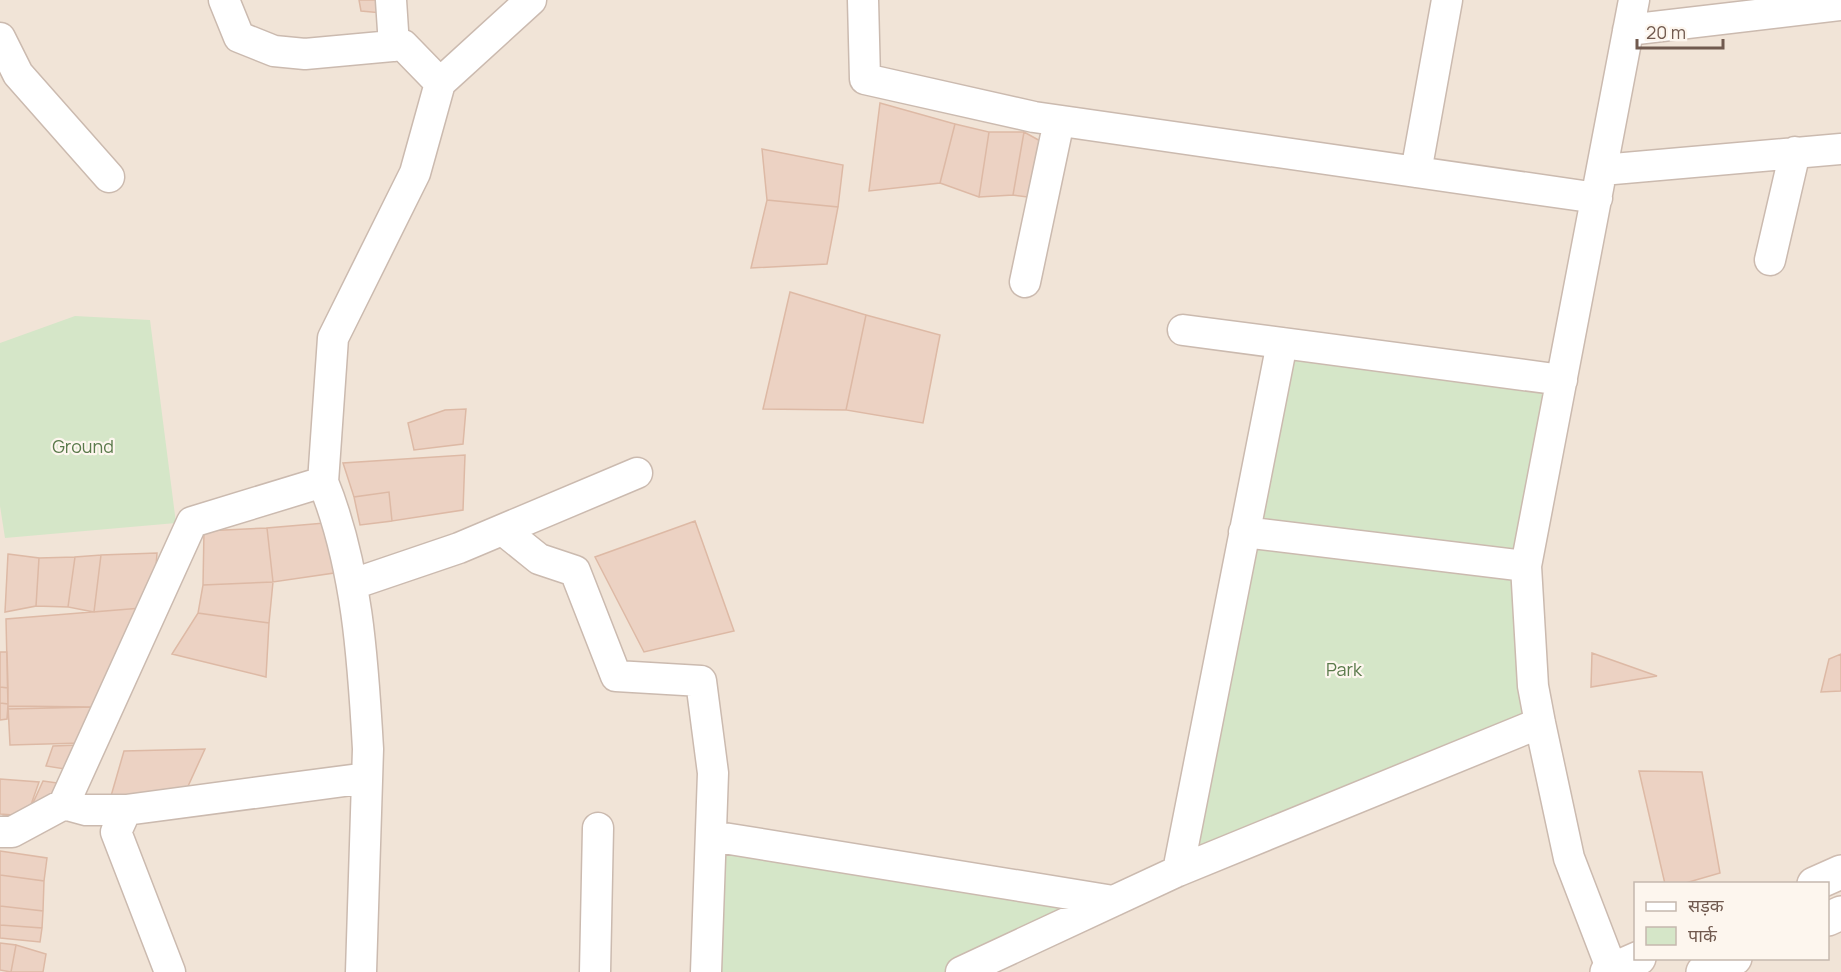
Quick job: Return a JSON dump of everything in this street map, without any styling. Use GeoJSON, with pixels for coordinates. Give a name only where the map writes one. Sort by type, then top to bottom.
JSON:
{"type":"FeatureCollection","features":[{"type":"Feature","properties":{"kind":"street"},"geometry":{"type":"LineString","coordinates":[[224,0],[239,37],[274,51],[305,54],[403,45],[441,83]]}},
{"type":"Feature","properties":{"kind":"street"},"geometry":{"type":"LineString","coordinates":[[391,0],[394,46]]}},
{"type":"Feature","properties":{"kind":"street"},"geometry":{"type":"LineString","coordinates":[[361,972],[367,778],[366,713],[353,584],[323,482],[333,338],[415,173],[441,83],[531,0]]}},
{"type":"Feature","properties":{"kind":"street"},"geometry":{"type":"LineString","coordinates":[[863,0],[865,80],[1059,121],[1416,172],[1599,184],[1795,152],[1841,149]]}},
{"type":"Feature","properties":{"kind":"street"},"geometry":{"type":"LineString","coordinates":[[1416,172],[1447,0]]}},
{"type":"Feature","properties":{"kind":"street"},"geometry":{"type":"LineString","coordinates":[[1620,967],[1569,858],[1533,686],[1526,566],[1634,0]]}},
{"type":"Feature","properties":{"kind":"street"},"geometry":{"type":"LineString","coordinates":[[1629,30],[1841,5]]}},
{"type":"Feature","properties":{"kind":"street"},"geometry":{"type":"LineString","coordinates":[[0,38],[18,74],[109,177]]}},
{"type":"Feature","properties":{"kind":"street"},"geometry":{"type":"LineString","coordinates":[[1025,282],[1059,121]]}},
{"type":"Feature","properties":{"kind":"street"},"geometry":{"type":"LineString","coordinates":[[1770,260],[1795,152]]}},
{"type":"Feature","properties":{"kind":"street"},"geometry":{"type":"LineString","coordinates":[[1183,330],[1562,380]]}},
{"type":"Feature","properties":{"kind":"street"},"geometry":{"type":"LineString","coordinates":[[1178,871],[1282,343]]}},
{"type":"Feature","properties":{"kind":"street"},"geometry":{"type":"LineString","coordinates":[[353,584],[459,548],[636,473]]}},
{"type":"Feature","properties":{"kind":"street"},"geometry":{"type":"LineString","coordinates":[[0,832],[12,832],[63,804],[192,522],[323,482]]}},
{"type":"Feature","properties":{"kind":"street"},"geometry":{"type":"LineString","coordinates":[[502,530],[539,559],[575,571],[616,676],[701,681],[713,773],[706,972]]}},
{"type":"Feature","properties":{"kind":"street"},"geometry":{"type":"LineString","coordinates":[[1244,532],[1526,566]]}},
{"type":"Feature","properties":{"kind":"street"},"geometry":{"type":"LineString","coordinates":[[960,972],[1178,871],[1540,723]]}},
{"type":"Feature","properties":{"kind":"street"},"geometry":{"type":"LineString","coordinates":[[63,804],[86,810],[126,810],[367,778]]}},
{"type":"Feature","properties":{"kind":"street"},"geometry":{"type":"LineString","coordinates":[[126,810],[116,832],[170,972]]}},
{"type":"Feature","properties":{"kind":"street"},"geometry":{"type":"LineString","coordinates":[[595,972],[598,828]]}},
{"type":"Feature","properties":{"kind":"street"},"geometry":{"type":"LineString","coordinates":[[711,836],[1113,901]]}},
{"type":"Feature","properties":{"kind":"street"},"geometry":{"type":"LineString","coordinates":[[1818,882],[1841,872]]}},
{"type":"Feature","properties":{"kind":"street"},"geometry":{"type":"LineString","coordinates":[[1703,972],[1730,960]]}},
{"type":"Feature","properties":{"kind":"shaded area"},"geometry":{"type":"Polygon","coordinates":[[[0,0],[1841,0],[1841,972],[0,972],[0,0]]]}},
{"type":"Feature","properties":{"kind":"green space","name":"Ground"},"geometry":{"type":"Polygon","coordinates":[[[75,316],[150,320],[176,523],[5,538],[0,506],[0,343],[75,316]]]}},
{"type":"Feature","properties":{"kind":"green space","name":"Park"},"geometry":{"type":"Polygon","coordinates":[[[1282,343],[1562,380],[1526,566],[1540,723],[1178,871],[1282,343]]]}},
{"type":"Feature","properties":{"kind":"green space"},"geometry":{"type":"Polygon","coordinates":[[[711,836],[1092,911],[961,972],[710,972],[711,836]]]}},
{"type":"Feature","properties":{"kind":"building"},"geometry":{"type":"Polygon","coordinates":[[[359,0],[379,0],[382,13],[361,11],[359,0]]]}},
{"type":"Feature","properties":{"kind":"building"},"geometry":{"type":"Polygon","coordinates":[[[880,103],[955,124],[940,183],[869,191],[880,103]]]}},
{"type":"Feature","properties":{"kind":"building"},"geometry":{"type":"Polygon","coordinates":[[[955,124],[989,132],[979,197],[940,183],[955,124]]]}},
{"type":"Feature","properties":{"kind":"building"},"geometry":{"type":"Polygon","coordinates":[[[989,132],[1024,132],[1013,195],[979,197],[989,132]]]}},
{"type":"Feature","properties":{"kind":"building"},"geometry":{"type":"Polygon","coordinates":[[[1024,132],[1053,148],[1043,199],[1013,195],[1024,132]]]}},
{"type":"Feature","properties":{"kind":"building"},"geometry":{"type":"Polygon","coordinates":[[[762,149],[843,165],[838,207],[767,200],[762,149]]]}},
{"type":"Feature","properties":{"kind":"building"},"geometry":{"type":"Polygon","coordinates":[[[767,200],[838,207],[827,264],[751,268],[767,200]]]}},
{"type":"Feature","properties":{"kind":"building"},"geometry":{"type":"Polygon","coordinates":[[[790,292],[866,315],[846,410],[763,409],[790,292]]]}},
{"type":"Feature","properties":{"kind":"building"},"geometry":{"type":"Polygon","coordinates":[[[866,315],[940,335],[923,423],[846,410],[866,315]]]}},
{"type":"Feature","properties":{"kind":"building"},"geometry":{"type":"Polygon","coordinates":[[[466,409],[463,444],[414,450],[408,423],[445,410],[466,409]]]}},
{"type":"Feature","properties":{"kind":"building"},"geometry":{"type":"Polygon","coordinates":[[[465,455],[463,510],[392,521],[389,492],[354,497],[343,463],[465,455]]]}},
{"type":"Feature","properties":{"kind":"building"},"geometry":{"type":"Polygon","coordinates":[[[389,492],[392,521],[360,525],[354,497],[389,492]]]}},
{"type":"Feature","properties":{"kind":"building"},"geometry":{"type":"Polygon","coordinates":[[[695,521],[734,631],[644,652],[595,557],[695,521]]]}},
{"type":"Feature","properties":{"kind":"building"},"geometry":{"type":"Polygon","coordinates":[[[336,522],[334,573],[273,582],[267,528],[336,522]]]}},
{"type":"Feature","properties":{"kind":"building"},"geometry":{"type":"Polygon","coordinates":[[[267,528],[273,582],[203,585],[204,531],[267,528]]]}},
{"type":"Feature","properties":{"kind":"building"},"geometry":{"type":"Polygon","coordinates":[[[157,553],[153,607],[94,612],[101,555],[157,553]]]}},
{"type":"Feature","properties":{"kind":"building"},"geometry":{"type":"Polygon","coordinates":[[[8,554],[39,558],[36,606],[5,612],[8,554]]]}},
{"type":"Feature","properties":{"kind":"building"},"geometry":{"type":"Polygon","coordinates":[[[101,555],[94,612],[68,607],[75,557],[101,555]]]}},
{"type":"Feature","properties":{"kind":"building"},"geometry":{"type":"Polygon","coordinates":[[[75,557],[68,607],[36,606],[39,558],[75,557]]]}},
{"type":"Feature","properties":{"kind":"building"},"geometry":{"type":"Polygon","coordinates":[[[273,582],[269,623],[198,613],[203,585],[273,582]]]}},
{"type":"Feature","properties":{"kind":"building"},"geometry":{"type":"Polygon","coordinates":[[[153,607],[94,707],[8,709],[6,619],[153,607]]]}},
{"type":"Feature","properties":{"kind":"building"},"geometry":{"type":"Polygon","coordinates":[[[198,613],[269,623],[266,677],[172,654],[198,613]]]}},
{"type":"Feature","properties":{"kind":"building"},"geometry":{"type":"Polygon","coordinates":[[[0,652],[7,652],[8,688],[0,687],[0,652]]]}},
{"type":"Feature","properties":{"kind":"building"},"geometry":{"type":"Polygon","coordinates":[[[1592,653],[1657,676],[1591,687],[1592,653]]]}},
{"type":"Feature","properties":{"kind":"building"},"geometry":{"type":"Polygon","coordinates":[[[1841,654],[1841,691],[1821,692],[1829,659],[1841,654]]]}},
{"type":"Feature","properties":{"kind":"building"},"geometry":{"type":"Polygon","coordinates":[[[0,687],[8,688],[8,704],[0,703],[0,687]]]}},
{"type":"Feature","properties":{"kind":"building"},"geometry":{"type":"Polygon","coordinates":[[[0,703],[8,704],[7,719],[0,720],[0,703]]]}},
{"type":"Feature","properties":{"kind":"building"},"geometry":{"type":"Polygon","coordinates":[[[8,706],[94,707],[81,743],[10,745],[8,706]]]}},
{"type":"Feature","properties":{"kind":"building"},"geometry":{"type":"Polygon","coordinates":[[[80,745],[71,770],[46,766],[53,746],[80,745]]]}},
{"type":"Feature","properties":{"kind":"building"},"geometry":{"type":"Polygon","coordinates":[[[205,749],[184,795],[109,803],[124,751],[205,749]]]}},
{"type":"Feature","properties":{"kind":"building"},"geometry":{"type":"Polygon","coordinates":[[[1639,771],[1702,772],[1720,873],[1689,882],[1665,882],[1639,771]]]}},
{"type":"Feature","properties":{"kind":"building"},"geometry":{"type":"Polygon","coordinates":[[[0,779],[39,782],[27,816],[0,814],[0,779]]]}},
{"type":"Feature","properties":{"kind":"building"},"geometry":{"type":"Polygon","coordinates":[[[43,781],[72,785],[64,804],[12,832],[0,829],[3,816],[27,816],[43,781]]]}},
{"type":"Feature","properties":{"kind":"building"},"geometry":{"type":"Polygon","coordinates":[[[0,851],[47,858],[44,881],[0,875],[0,851]]]}},
{"type":"Feature","properties":{"kind":"building"},"geometry":{"type":"Polygon","coordinates":[[[0,875],[44,881],[43,911],[0,906],[0,875]]]}},
{"type":"Feature","properties":{"kind":"building"},"geometry":{"type":"Polygon","coordinates":[[[0,906],[43,911],[42,928],[0,925],[0,906]]]}},
{"type":"Feature","properties":{"kind":"building"},"geometry":{"type":"Polygon","coordinates":[[[0,925],[42,928],[40,942],[0,938],[0,925]]]}},
{"type":"Feature","properties":{"kind":"building"},"geometry":{"type":"Polygon","coordinates":[[[0,943],[16,945],[11,972],[0,970],[0,943]]]}},
{"type":"Feature","properties":{"kind":"building"},"geometry":{"type":"Polygon","coordinates":[[[16,945],[46,954],[43,972],[11,972],[16,945]]]}}]}
